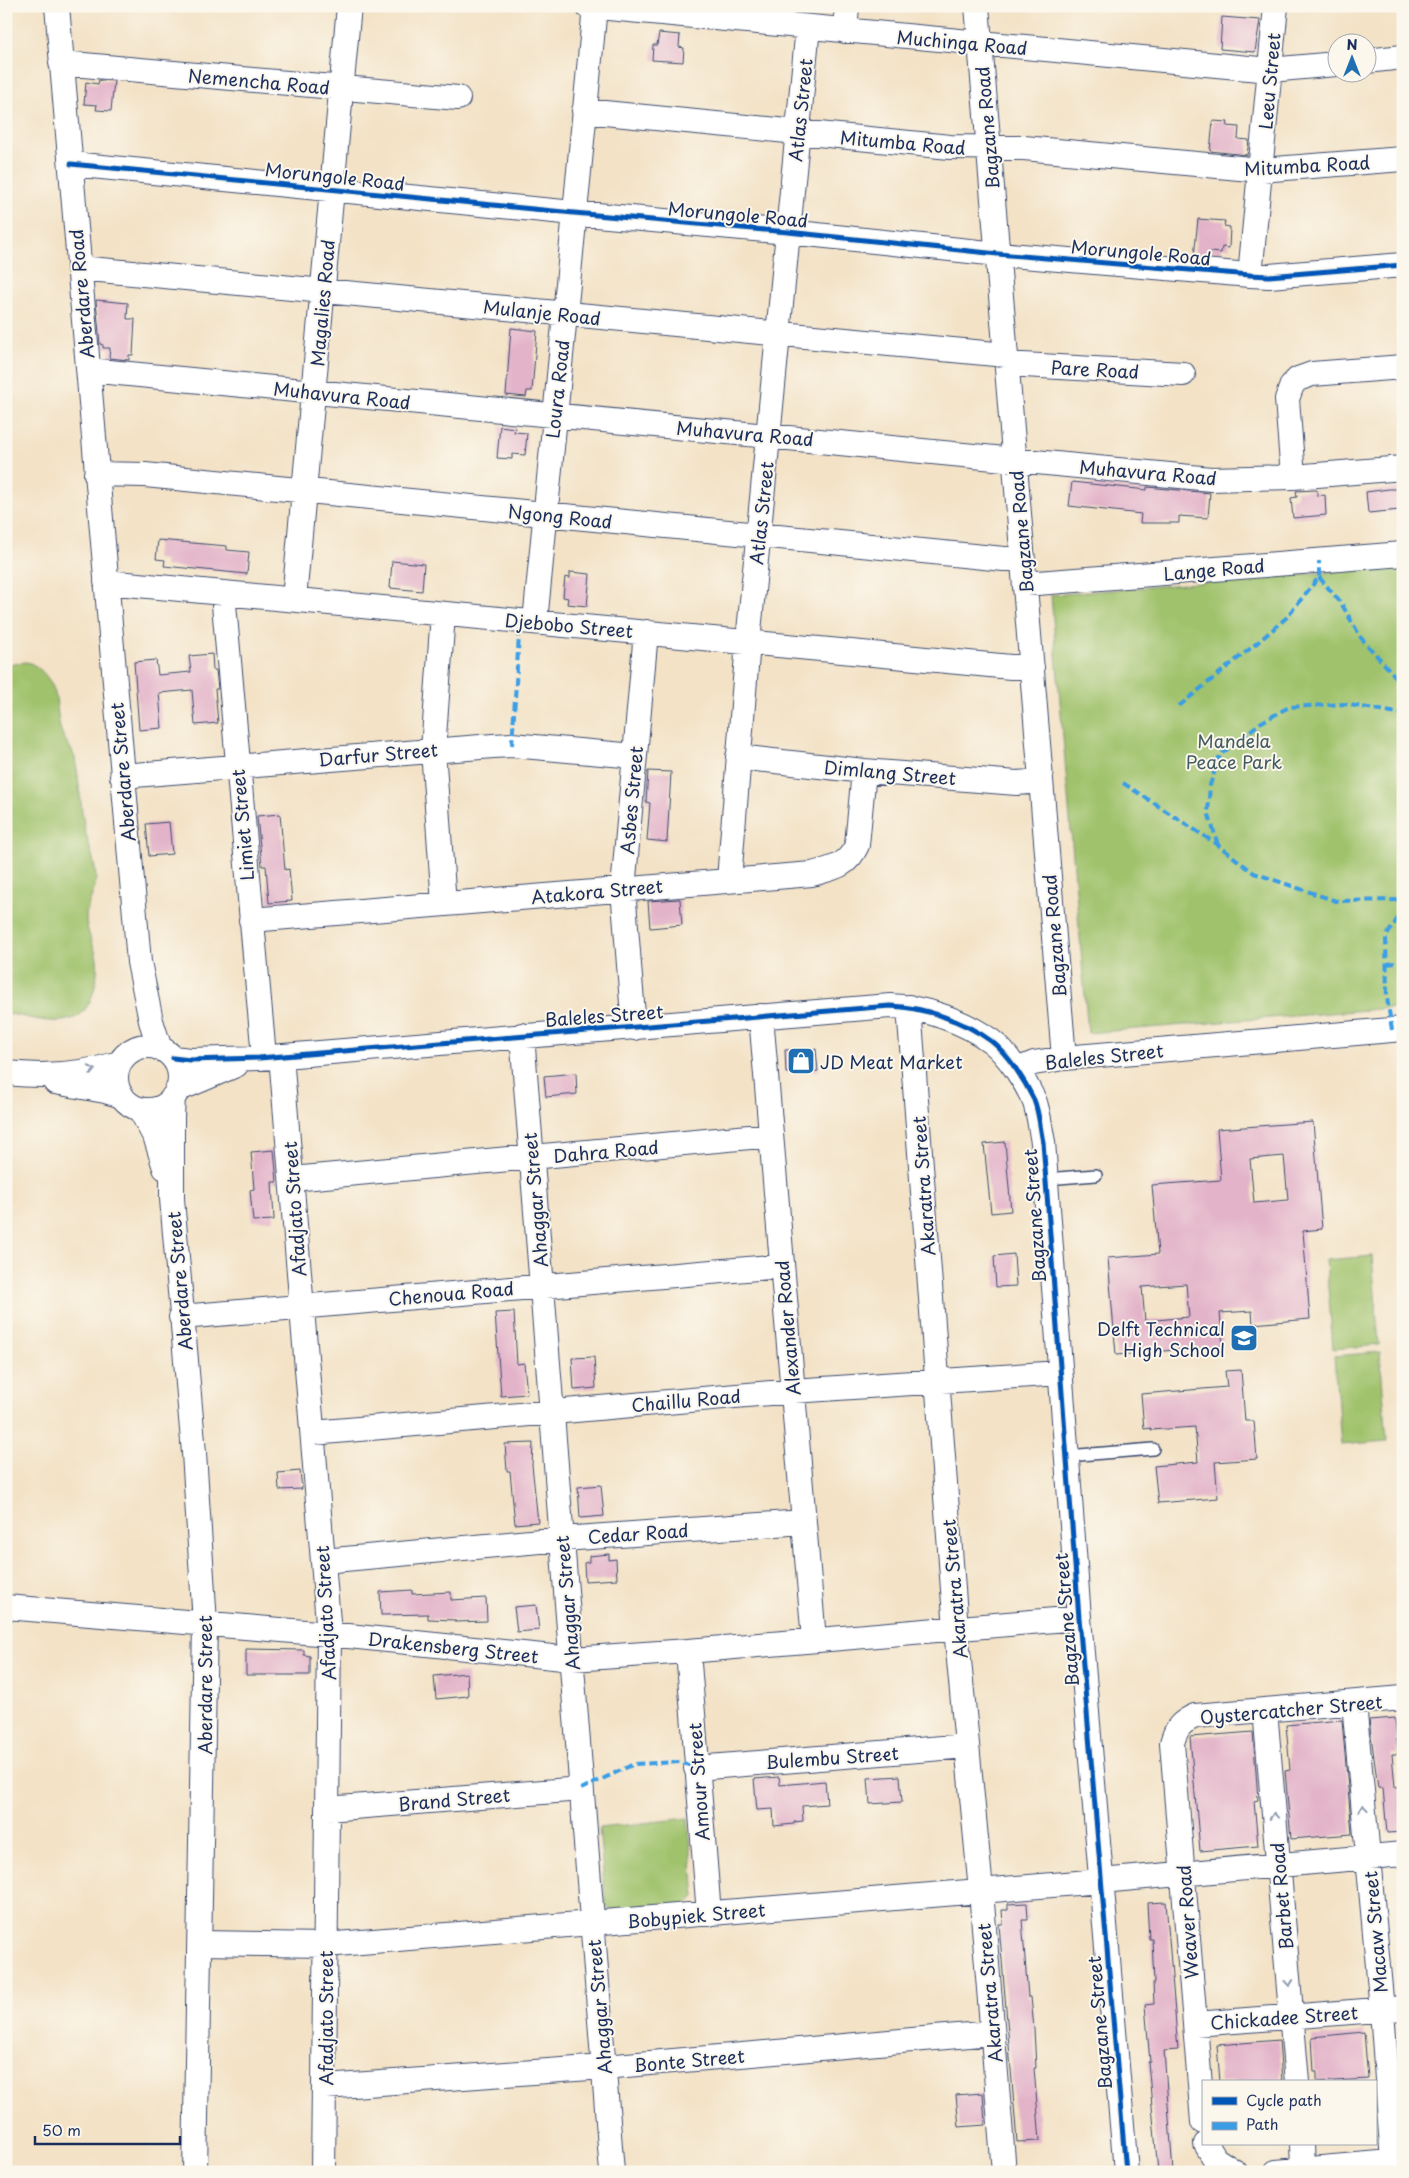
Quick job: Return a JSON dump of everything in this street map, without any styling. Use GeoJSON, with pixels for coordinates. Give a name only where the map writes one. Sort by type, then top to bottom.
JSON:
{"type":"FeatureCollection","features":[{"type":"Feature","properties":{"kind":"street","name":"Aberdare Road"},"geometry":{"type":"LineString","coordinates":[[57,6],[106,582]]}},
{"type":"Feature","properties":{"kind":"street","name":"Magalies Road"},"geometry":{"type":"LineString","coordinates":[[294,599],[349,6]]}},
{"type":"Feature","properties":{"kind":"street"},"geometry":{"type":"LineString","coordinates":[[845,31],[847,6]]}},
{"type":"Feature","properties":{"kind":"street","name":"Bagzane Road"},"geometry":{"type":"LineString","coordinates":[[977,6],[1064,1058]]}},
{"type":"Feature","properties":{"kind":"street","name":"Leeu Street"},"geometry":{"type":"LineString","coordinates":[[1250,275],[1276,6]]}},
{"type":"Feature","properties":{"kind":"street","name":"Muchinga Road"},"geometry":{"type":"LineString","coordinates":[[591,7],[750,14],[808,27],[845,31],[1270,70],[1326,65]]}},
{"type":"Feature","properties":{"kind":"street","name":"Loura Road"},"geometry":{"type":"LineString","coordinates":[[535,622],[584,110],[591,7]]}},
{"type":"Feature","properties":{"kind":"street","name":"Atlas Street"},"geometry":{"type":"LineString","coordinates":[[729,880],[748,642],[808,27]]}},
{"type":"Feature","properties":{"kind":"street"},"geometry":{"type":"LineString","coordinates":[[1376,60],[1403,58]]}},
{"type":"Feature","properties":{"kind":"street","name":"Nemencha Road"},"geometry":{"type":"LineString","coordinates":[[61,63],[458,98]]}},
{"type":"Feature","properties":{"kind":"street","name":"Mitumba Road"},"geometry":{"type":"LineString","coordinates":[[584,110],[950,147],[1024,148],[1261,170],[1403,159]]}},
{"type":"Feature","properties":{"kind":"street","name":"Morungole Road"},"geometry":{"type":"LineString","coordinates":[[71,164],[788,232],[998,254],[1250,275],[1403,265]]}},
{"type":"Feature","properties":{"kind":"street","name":"Mulanje Road"},"geometry":{"type":"LineString","coordinates":[[79,268],[324,289],[564,315],[778,333],[1006,360]]}},
{"type":"Feature","properties":{"kind":"street","name":"Pare Road"},"geometry":{"type":"LineString","coordinates":[[1006,360],[1183,374]]}},
{"type":"Feature","properties":{"kind":"street"},"geometry":{"type":"LineString","coordinates":[[1293,477],[1287,399],[1292,385],[1298,379],[1312,374],[1403,368]]}},
{"type":"Feature","properties":{"kind":"street","name":"Muhavura Road"},"geometry":{"type":"LineString","coordinates":[[88,370],[1211,479],[1293,477],[1403,468]]}},
{"type":"Feature","properties":{"kind":"street","name":"Ngong Road"},"geometry":{"type":"LineString","coordinates":[[96,474],[146,475],[759,536],[1004,559],[1023,559]]}},
{"type":"Feature","properties":{"kind":"street","name":"Lange Road"},"geometry":{"type":"LineString","coordinates":[[1025,584],[1403,554]]}},
{"type":"Feature","properties":{"kind":"street","name":"Djebobo Street"},"geometry":{"type":"LineString","coordinates":[[106,582],[1011,667],[1032,667]]}},
{"type":"Feature","properties":{"kind":"street","name":"Aberdare Street"},"geometry":{"type":"LineString","coordinates":[[106,582],[138,962],[150,1021],[167,1054]]}},
{"type":"Feature","properties":{"kind":"street","name":"Limiet Street"},"geometry":{"type":"LineString","coordinates":[[223,593],[251,920],[268,1057]]}},
{"type":"Feature","properties":{"kind":"street"},"geometry":{"type":"LineString","coordinates":[[443,614],[433,750],[444,904]]}},
{"type":"Feature","properties":{"kind":"street","name":"Asbes Street"},"geometry":{"type":"LineString","coordinates":[[634,1028],[623,889],[646,632]]}},
{"type":"Feature","properties":{"kind":"street","name":"Darfur Street"},"geometry":{"type":"LineString","coordinates":[[122,776],[512,745],[635,756]]}},
{"type":"Feature","properties":{"kind":"street","name":"Dimlang Street"},"geometry":{"type":"LineString","coordinates":[[738,757],[864,771],[1017,783],[1041,781]]}},
{"type":"Feature","properties":{"kind":"street","name":"Atakora Street"},"geometry":{"type":"LineString","coordinates":[[251,920],[812,874],[838,867],[852,856],[857,845],[864,771]]}},
{"type":"Feature","properties":{"kind":"street","name":"Aberdare Street"},"geometry":{"type":"LineString","coordinates":[[125,1057],[136,1021],[138,962]]}},
{"type":"Feature","properties":{"kind":"street","name":"Baleles Street"},"geometry":{"type":"LineString","coordinates":[[167,1054],[190,1060],[227,1057],[268,1057],[890,1006],[909,1007],[945,1017],[991,1042],[1017,1070],[1034,1063],[1064,1058],[1403,1029]]}},
{"type":"Feature","properties":{"kind":"street","name":"Akaratra Street"},"geometry":{"type":"LineString","coordinates":[[909,1007],[956,1629],[981,1891],[1004,2172]]}},
{"type":"Feature","properties":{"kind":"street","name":"Alexander Road"},"geometry":{"type":"LineString","coordinates":[[761,1016],[814,1640]]}},
{"type":"Feature","properties":{"kind":"street","name":"Ahaggar Street"},"geometry":{"type":"LineString","coordinates":[[522,1035],[612,2172]]}},
{"type":"Feature","properties":{"kind":"street"},"geometry":{"type":"LineString","coordinates":[[145,1046],[167,1054],[180,1078],[175,1094],[166,1104],[156,1109],[131,1103],[105,1091],[18,1074],[77,1072],[125,1057],[145,1046]]}},
{"type":"Feature","properties":{"kind":"street"},"geometry":{"type":"LineString","coordinates":[[125,1057],[116,1073],[116,1084],[131,1103]]}},
{"type":"Feature","properties":{"kind":"street","name":"Baleles Street"},"geometry":{"type":"LineString","coordinates":[[175,1094],[225,1068],[268,1057]]}},
{"type":"Feature","properties":{"kind":"street","name":"Afadjato Street"},"geometry":{"type":"LineString","coordinates":[[268,1057],[292,1179],[329,1634],[323,2172]]}},
{"type":"Feature","properties":{"kind":"street","name":"Bagzane Street"},"geometry":{"type":"LineString","coordinates":[[1017,1070],[1034,1102],[1043,1142],[1123,2172]]}},
{"type":"Feature","properties":{"kind":"street","name":"Aberdare Street"},"geometry":{"type":"LineString","coordinates":[[175,1094],[172,1117],[172,1199],[194,1453],[205,1624],[201,1943],[195,2172]]}},
{"type":"Feature","properties":{"kind":"street","name":"Aberdare Street"},"geometry":{"type":"LineString","coordinates":[[131,1103],[156,1139],[172,1199]]}},
{"type":"Feature","properties":{"kind":"street","name":"Dahra Road"},"geometry":{"type":"LineString","coordinates":[[292,1179],[771,1135]]}},
{"type":"Feature","properties":{"kind":"street","name":"Chenoua Road"},"geometry":{"type":"LineString","coordinates":[[181,1316],[782,1266]]}},
{"type":"Feature","properties":{"kind":"street","name":"Chaillu Road"},"geometry":{"type":"LineString","coordinates":[[313,1433],[793,1391],[1060,1373]]}},
{"type":"Feature","properties":{"kind":"street","name":"Cedar Road"},"geometry":{"type":"LineString","coordinates":[[323,1561],[562,1538],[804,1522]]}},
{"type":"Feature","properties":{"kind":"street","name":"Drakensberg Street"},"geometry":{"type":"LineString","coordinates":[[6,1606],[329,1634],[572,1659],[1079,1618]]}},
{"type":"Feature","properties":{"kind":"street","name":"Amour Street"},"geometry":{"type":"LineString","coordinates":[[688,1651],[708,1914]]}},
{"type":"Feature","properties":{"kind":"street","name":"Oystercatcher Street"},"geometry":{"type":"LineString","coordinates":[[1180,1724],[1195,1716],[1403,1698]]}},
{"type":"Feature","properties":{"kind":"street","name":"Macaw Street"},"geometry":{"type":"LineString","coordinates":[[1354,1703],[1368,1857],[1392,2009],[1398,2162]]}},
{"type":"Feature","properties":{"kind":"street","name":"Barbet Road"},"geometry":{"type":"LineString","coordinates":[[1265,1710],[1297,2080]]}},
{"type":"Feature","properties":{"kind":"street","name":"Weaver Road"},"geometry":{"type":"LineString","coordinates":[[1180,1724],[1172,1743],[1202,2110]]}},
{"type":"Feature","properties":{"kind":"street","name":"Bulembu Street"},"geometry":{"type":"LineString","coordinates":[[696,1768],[968,1746]]}},
{"type":"Feature","properties":{"kind":"street","name":"Brand Street"},"geometry":{"type":"LineString","coordinates":[[327,1809],[581,1789]]}},
{"type":"Feature","properties":{"kind":"street","name":"Bobypiek Street"},"geometry":{"type":"LineString","coordinates":[[201,1943],[325,1946],[1403,1854]]}},
{"type":"Feature","properties":{"kind":"street","name":"Chickadee Street"},"geometry":{"type":"LineString","coordinates":[[1195,2024],[1392,2009]]}},
{"type":"Feature","properties":{"kind":"street","name":"Bonte Street"},"geometry":{"type":"LineString","coordinates":[[325,2087],[604,2067],[992,2033]]}},
{"type":"Feature","properties":{"kind":"street"},"geometry":{"type":"LineString","coordinates":[[1208,2146],[1228,2168]]}},
{"type":"Feature","properties":{"kind":"street"},"geometry":{"type":"LineString","coordinates":[[1302,2146],[1303,2169]]}},
{"type":"Feature","properties":{"kind":"street"},"geometry":{"type":"LineString","coordinates":[[1276,2172],[1303,2169],[1351,2168],[1398,2162]]}},
{"type":"Feature","properties":{"kind":"lane"},"geometry":{"type":"LineString","coordinates":[[1046,1179],[1096,1175]]}},
{"type":"Feature","properties":{"kind":"lane"},"geometry":{"type":"LineString","coordinates":[[1066,1456],[1153,1448]]}},
{"type":"Feature","properties":{"kind":"green space","name":"Mandela Peace Park"},"geometry":{"type":"Polygon","coordinates":[[[1403,566],[1403,1007],[1088,1033],[1051,595],[1403,566]]]}},
{"type":"Feature","properties":{"kind":"green space"},"geometry":{"type":"Polygon","coordinates":[[[26,662],[40,670],[54,689],[61,731],[75,758],[83,821],[96,878],[86,918],[87,928],[97,958],[93,994],[83,1012],[75,1017],[57,1021],[46,1021],[6,1013],[6,665],[26,662]]]}},
{"type":"Feature","properties":{"kind":"green space"},"geometry":{"type":"Polygon","coordinates":[[[1372,1256],[1379,1345],[1333,1349],[1326,1260],[1372,1256]]]}},
{"type":"Feature","properties":{"kind":"green space"},"geometry":{"type":"Polygon","coordinates":[[[1380,1352],[1387,1441],[1341,1445],[1334,1356],[1380,1352]]]}},
{"type":"Feature","properties":{"kind":"green space"},"geometry":{"type":"Polygon","coordinates":[[[688,1818],[695,1897],[687,1905],[614,1911],[606,1906],[599,1828],[688,1818]]]}},
{"type":"Feature","properties":{"kind":"building"},"geometry":{"type":"Polygon","coordinates":[[[1222,17],[1260,20],[1255,52],[1220,49],[1222,17]]]}},
{"type":"Feature","properties":{"kind":"building"},"geometry":{"type":"Polygon","coordinates":[[[659,33],[680,35],[679,47],[684,48],[683,62],[652,60],[653,45],[657,45],[659,33]]]}},
{"type":"Feature","properties":{"kind":"building"},"geometry":{"type":"Polygon","coordinates":[[[99,80],[114,81],[111,111],[96,110],[97,105],[84,104],[86,82],[98,84],[99,80]]]}},
{"type":"Feature","properties":{"kind":"building"},"geometry":{"type":"Polygon","coordinates":[[[1213,121],[1228,122],[1227,126],[1239,127],[1238,139],[1249,140],[1247,155],[1210,151],[1213,121]]]}},
{"type":"Feature","properties":{"kind":"building"},"geometry":{"type":"Polygon","coordinates":[[[1198,219],[1225,221],[1224,226],[1230,227],[1229,248],[1222,247],[1221,253],[1210,252],[1209,258],[1194,257],[1198,219]]]}},
{"type":"Feature","properties":{"kind":"building"},"geometry":{"type":"Polygon","coordinates":[[[96,300],[128,303],[127,319],[135,319],[133,355],[129,355],[129,360],[109,358],[110,348],[103,348],[103,345],[100,344],[96,300]]]}},
{"type":"Feature","properties":{"kind":"building"},"geometry":{"type":"Polygon","coordinates":[[[511,328],[537,331],[532,391],[527,391],[526,397],[506,395],[511,328]]]}},
{"type":"Feature","properties":{"kind":"building"},"geometry":{"type":"Polygon","coordinates":[[[500,426],[515,428],[514,432],[527,433],[525,455],[512,454],[512,459],[497,458],[500,426]]]}},
{"type":"Feature","properties":{"kind":"building"},"geometry":{"type":"Polygon","coordinates":[[[1072,482],[1147,490],[1147,487],[1210,493],[1208,518],[1179,516],[1179,523],[1140,523],[1141,514],[1069,506],[1072,482]]]}},
{"type":"Feature","properties":{"kind":"building"},"geometry":{"type":"Polygon","coordinates":[[[1398,489],[1400,510],[1368,513],[1366,492],[1398,489]]]}},
{"type":"Feature","properties":{"kind":"building"},"geometry":{"type":"Polygon","coordinates":[[[1317,490],[1317,496],[1325,495],[1326,515],[1293,518],[1291,498],[1297,497],[1296,491],[1317,490]]]}},
{"type":"Feature","properties":{"kind":"building"},"geometry":{"type":"Polygon","coordinates":[[[158,540],[227,546],[227,550],[249,552],[247,574],[164,566],[165,560],[156,559],[158,540]]]}},
{"type":"Feature","properties":{"kind":"building"},"geometry":{"type":"Polygon","coordinates":[[[392,561],[424,564],[422,591],[390,588],[392,561]]]}},
{"type":"Feature","properties":{"kind":"building"},"geometry":{"type":"Polygon","coordinates":[[[570,572],[590,574],[587,606],[567,604],[568,598],[563,597],[565,577],[570,578],[570,572]]]}},
{"type":"Feature","properties":{"kind":"building"},"geometry":{"type":"Polygon","coordinates":[[[212,654],[213,670],[216,670],[218,689],[215,689],[218,723],[195,725],[192,690],[159,693],[162,728],[139,730],[134,662],[156,660],[158,675],[191,672],[189,656],[212,654]]]}},
{"type":"Feature","properties":{"kind":"building"},"geometry":{"type":"Polygon","coordinates":[[[648,771],[671,772],[667,842],[647,840],[650,803],[646,802],[648,771]]]}},
{"type":"Feature","properties":{"kind":"building"},"geometry":{"type":"Polygon","coordinates":[[[280,814],[285,870],[289,869],[292,901],[269,903],[266,866],[262,866],[257,816],[280,814]]]}},
{"type":"Feature","properties":{"kind":"building"},"geometry":{"type":"Polygon","coordinates":[[[169,822],[172,854],[149,856],[146,824],[169,822]]]}},
{"type":"Feature","properties":{"kind":"building"},"geometry":{"type":"Polygon","coordinates":[[[680,899],[682,925],[650,928],[648,901],[680,899]]]}},
{"type":"Feature","properties":{"kind":"building","name":"JD Meat Market"},"geometry":{"type":"Polygon","coordinates":[[[816,1049],[818,1071],[786,1073],[785,1050],[816,1049]]]}},
{"type":"Feature","properties":{"kind":"building"},"geometry":{"type":"Polygon","coordinates":[[[576,1073],[577,1094],[546,1097],[544,1076],[576,1073]]]}},
{"type":"Feature","properties":{"kind":"building"},"geometry":{"type":"Polygon","coordinates":[[[1313,1122],[1322,1229],[1303,1231],[1310,1319],[1253,1324],[1252,1311],[1220,1313],[1223,1346],[1116,1355],[1108,1258],[1158,1254],[1152,1185],[1221,1180],[1217,1129],[1313,1122]],[[1284,1156],[1250,1159],[1254,1203],[1288,1200],[1284,1156]],[[1186,1284],[1142,1287],[1145,1321],[1189,1317],[1186,1284]]]}},
{"type":"Feature","properties":{"kind":"building"},"geometry":{"type":"Polygon","coordinates":[[[1005,1142],[1011,1211],[991,1213],[984,1144],[1005,1142]]]}},
{"type":"Feature","properties":{"kind":"building"},"geometry":{"type":"Polygon","coordinates":[[[274,1150],[277,1182],[272,1182],[274,1220],[253,1221],[250,1190],[254,1189],[251,1152],[274,1150]]]}},
{"type":"Feature","properties":{"kind":"building"},"geometry":{"type":"Polygon","coordinates":[[[1014,1254],[1016,1286],[996,1287],[994,1256],[1014,1254]]]}},
{"type":"Feature","properties":{"kind":"building"},"geometry":{"type":"Polygon","coordinates":[[[514,1312],[517,1364],[524,1363],[527,1394],[501,1396],[495,1313],[514,1312]]]}},
{"type":"Feature","properties":{"kind":"building"},"geometry":{"type":"Polygon","coordinates":[[[594,1357],[596,1388],[574,1390],[572,1358],[594,1357]]]}},
{"type":"Feature","properties":{"kind":"building"},"geometry":{"type":"Polygon","coordinates":[[[1241,1370],[1245,1421],[1254,1421],[1257,1459],[1215,1462],[1218,1498],[1158,1503],[1154,1466],[1198,1462],[1195,1427],[1144,1429],[1141,1394],[1227,1387],[1225,1371],[1241,1370]]]}},
{"type":"Feature","properties":{"kind":"building"},"geometry":{"type":"Polygon","coordinates":[[[533,1443],[532,1465],[538,1522],[515,1524],[510,1471],[507,1471],[505,1444],[533,1443]]]}},
{"type":"Feature","properties":{"kind":"building"},"geometry":{"type":"Polygon","coordinates":[[[300,1471],[302,1489],[279,1490],[278,1473],[300,1471]]]}},
{"type":"Feature","properties":{"kind":"building"},"geometry":{"type":"Polygon","coordinates":[[[601,1485],[604,1516],[580,1518],[578,1487],[601,1485]]]}},
{"type":"Feature","properties":{"kind":"building"},"geometry":{"type":"Polygon","coordinates":[[[609,1554],[609,1560],[616,1559],[617,1579],[585,1581],[584,1563],[589,1562],[589,1556],[609,1554]]]}},
{"type":"Feature","properties":{"kind":"building"},"geometry":{"type":"Polygon","coordinates":[[[412,1590],[412,1594],[451,1592],[451,1600],[486,1598],[487,1621],[455,1622],[455,1620],[428,1619],[428,1614],[381,1615],[380,1592],[412,1590]]]}},
{"type":"Feature","properties":{"kind":"building"},"geometry":{"type":"Polygon","coordinates":[[[536,1605],[539,1630],[517,1632],[514,1607],[536,1605]]]}},
{"type":"Feature","properties":{"kind":"building"},"geometry":{"type":"Polygon","coordinates":[[[246,1649],[304,1650],[304,1655],[310,1656],[310,1675],[246,1675],[246,1649]]]}},
{"type":"Feature","properties":{"kind":"building"},"geometry":{"type":"Polygon","coordinates":[[[467,1673],[468,1696],[436,1699],[434,1676],[467,1673]]]}},
{"type":"Feature","properties":{"kind":"building"},"geometry":{"type":"Polygon","coordinates":[[[1395,1718],[1398,1754],[1392,1754],[1395,1787],[1401,1786],[1403,1832],[1387,1833],[1383,1788],[1378,1788],[1369,1720],[1395,1718]]]}},
{"type":"Feature","properties":{"kind":"building"},"geometry":{"type":"Polygon","coordinates":[[[1342,1720],[1352,1834],[1291,1839],[1285,1771],[1290,1770],[1286,1725],[1342,1720]]]}},
{"type":"Feature","properties":{"kind":"building"},"geometry":{"type":"Polygon","coordinates":[[[1253,1732],[1258,1800],[1254,1801],[1258,1846],[1200,1851],[1190,1737],[1253,1732]]]}},
{"type":"Feature","properties":{"kind":"building"},"geometry":{"type":"Polygon","coordinates":[[[900,1776],[902,1802],[870,1804],[868,1778],[900,1776]]]}},
{"type":"Feature","properties":{"kind":"building"},"geometry":{"type":"Polygon","coordinates":[[[779,1777],[780,1785],[825,1781],[827,1804],[802,1806],[803,1821],[774,1826],[773,1809],[757,1810],[754,1779],[779,1777]]]}},
{"type":"Feature","properties":{"kind":"building"},"geometry":{"type":"Polygon","coordinates":[[[1166,1902],[1178,2050],[1164,2051],[1173,2172],[1158,2172],[1145,2005],[1154,2004],[1152,1939],[1149,1939],[1147,1903],[1166,1902]]]}},
{"type":"Feature","properties":{"kind":"building"},"geometry":{"type":"Polygon","coordinates":[[[1027,1903],[1028,1920],[1022,1920],[1028,1997],[1031,1997],[1034,2029],[1036,2068],[1034,2068],[1040,2141],[1017,2142],[999,1924],[1003,1924],[1002,1910],[1008,1910],[1008,1904],[1027,1903]]]}},
{"type":"Feature","properties":{"kind":"building"},"geometry":{"type":"Polygon","coordinates":[[[1364,2032],[1368,2079],[1317,2080],[1317,2072],[1314,2072],[1312,2037],[1364,2032]]]}},
{"type":"Feature","properties":{"kind":"building"},"geometry":{"type":"Polygon","coordinates":[[[1279,2040],[1282,2080],[1220,2080],[1217,2045],[1279,2040]]]}},
{"type":"Feature","properties":{"kind":"building"},"geometry":{"type":"Polygon","coordinates":[[[983,2093],[985,2125],[959,2127],[956,2095],[983,2093]]]}},
{"type":"Feature","properties":{"kind":"marked path"},"geometry":{"type":"LineString","coordinates":[[1179,706],[1286,618],[1319,577],[1319,561]]}},
{"type":"Feature","properties":{"kind":"marked path"},"geometry":{"type":"LineString","coordinates":[[1319,577],[1341,603],[1361,638],[1403,685]]}},
{"type":"Feature","properties":{"kind":"marked path"},"geometry":{"type":"LineString","coordinates":[[512,745],[520,620]]}},
{"type":"Feature","properties":{"kind":"marked path"},"geometry":{"type":"LineString","coordinates":[[1218,845],[1208,812],[1210,785],[1220,755],[1260,723],[1289,707],[1344,704],[1403,714]]}},
{"type":"Feature","properties":{"kind":"marked path"},"geometry":{"type":"LineString","coordinates":[[1123,783],[1218,845],[1254,873],[1336,901],[1403,900]]}},
{"type":"Feature","properties":{"kind":"marked path"},"geometry":{"type":"LineString","coordinates":[[1392,1030],[1387,998],[1386,937],[1403,910]]}},
{"type":"Feature","properties":{"kind":"marked path"},"geometry":{"type":"LineString","coordinates":[[1387,964],[1403,962]]}},
{"type":"Feature","properties":{"kind":"marked path"},"geometry":{"type":"LineString","coordinates":[[581,1789],[634,1764],[681,1762],[696,1768]]}},
{"type":"Feature","properties":{"kind":"cycle path"},"geometry":{"type":"LineString","coordinates":[[71,164],[788,232],[998,254],[1250,275],[1269,276],[1403,265]]}},
{"type":"Feature","properties":{"kind":"cycle path"},"geometry":{"type":"LineString","coordinates":[[173,1058],[190,1060],[259,1058],[890,1006],[916,1009],[956,1021],[991,1041],[1010,1060],[1034,1100],[1043,1142],[1079,1618],[1126,2172]]}},
{"type":"Feature","properties":{"kind":"place","name":"JD Meat Market"},"geometry":{"type":"Point","coordinates":[801,1061]}},
{"type":"Feature","properties":{"kind":"place","name":"Delft Technical High School"},"geometry":{"type":"Point","coordinates":[1244,1338]}}]}
